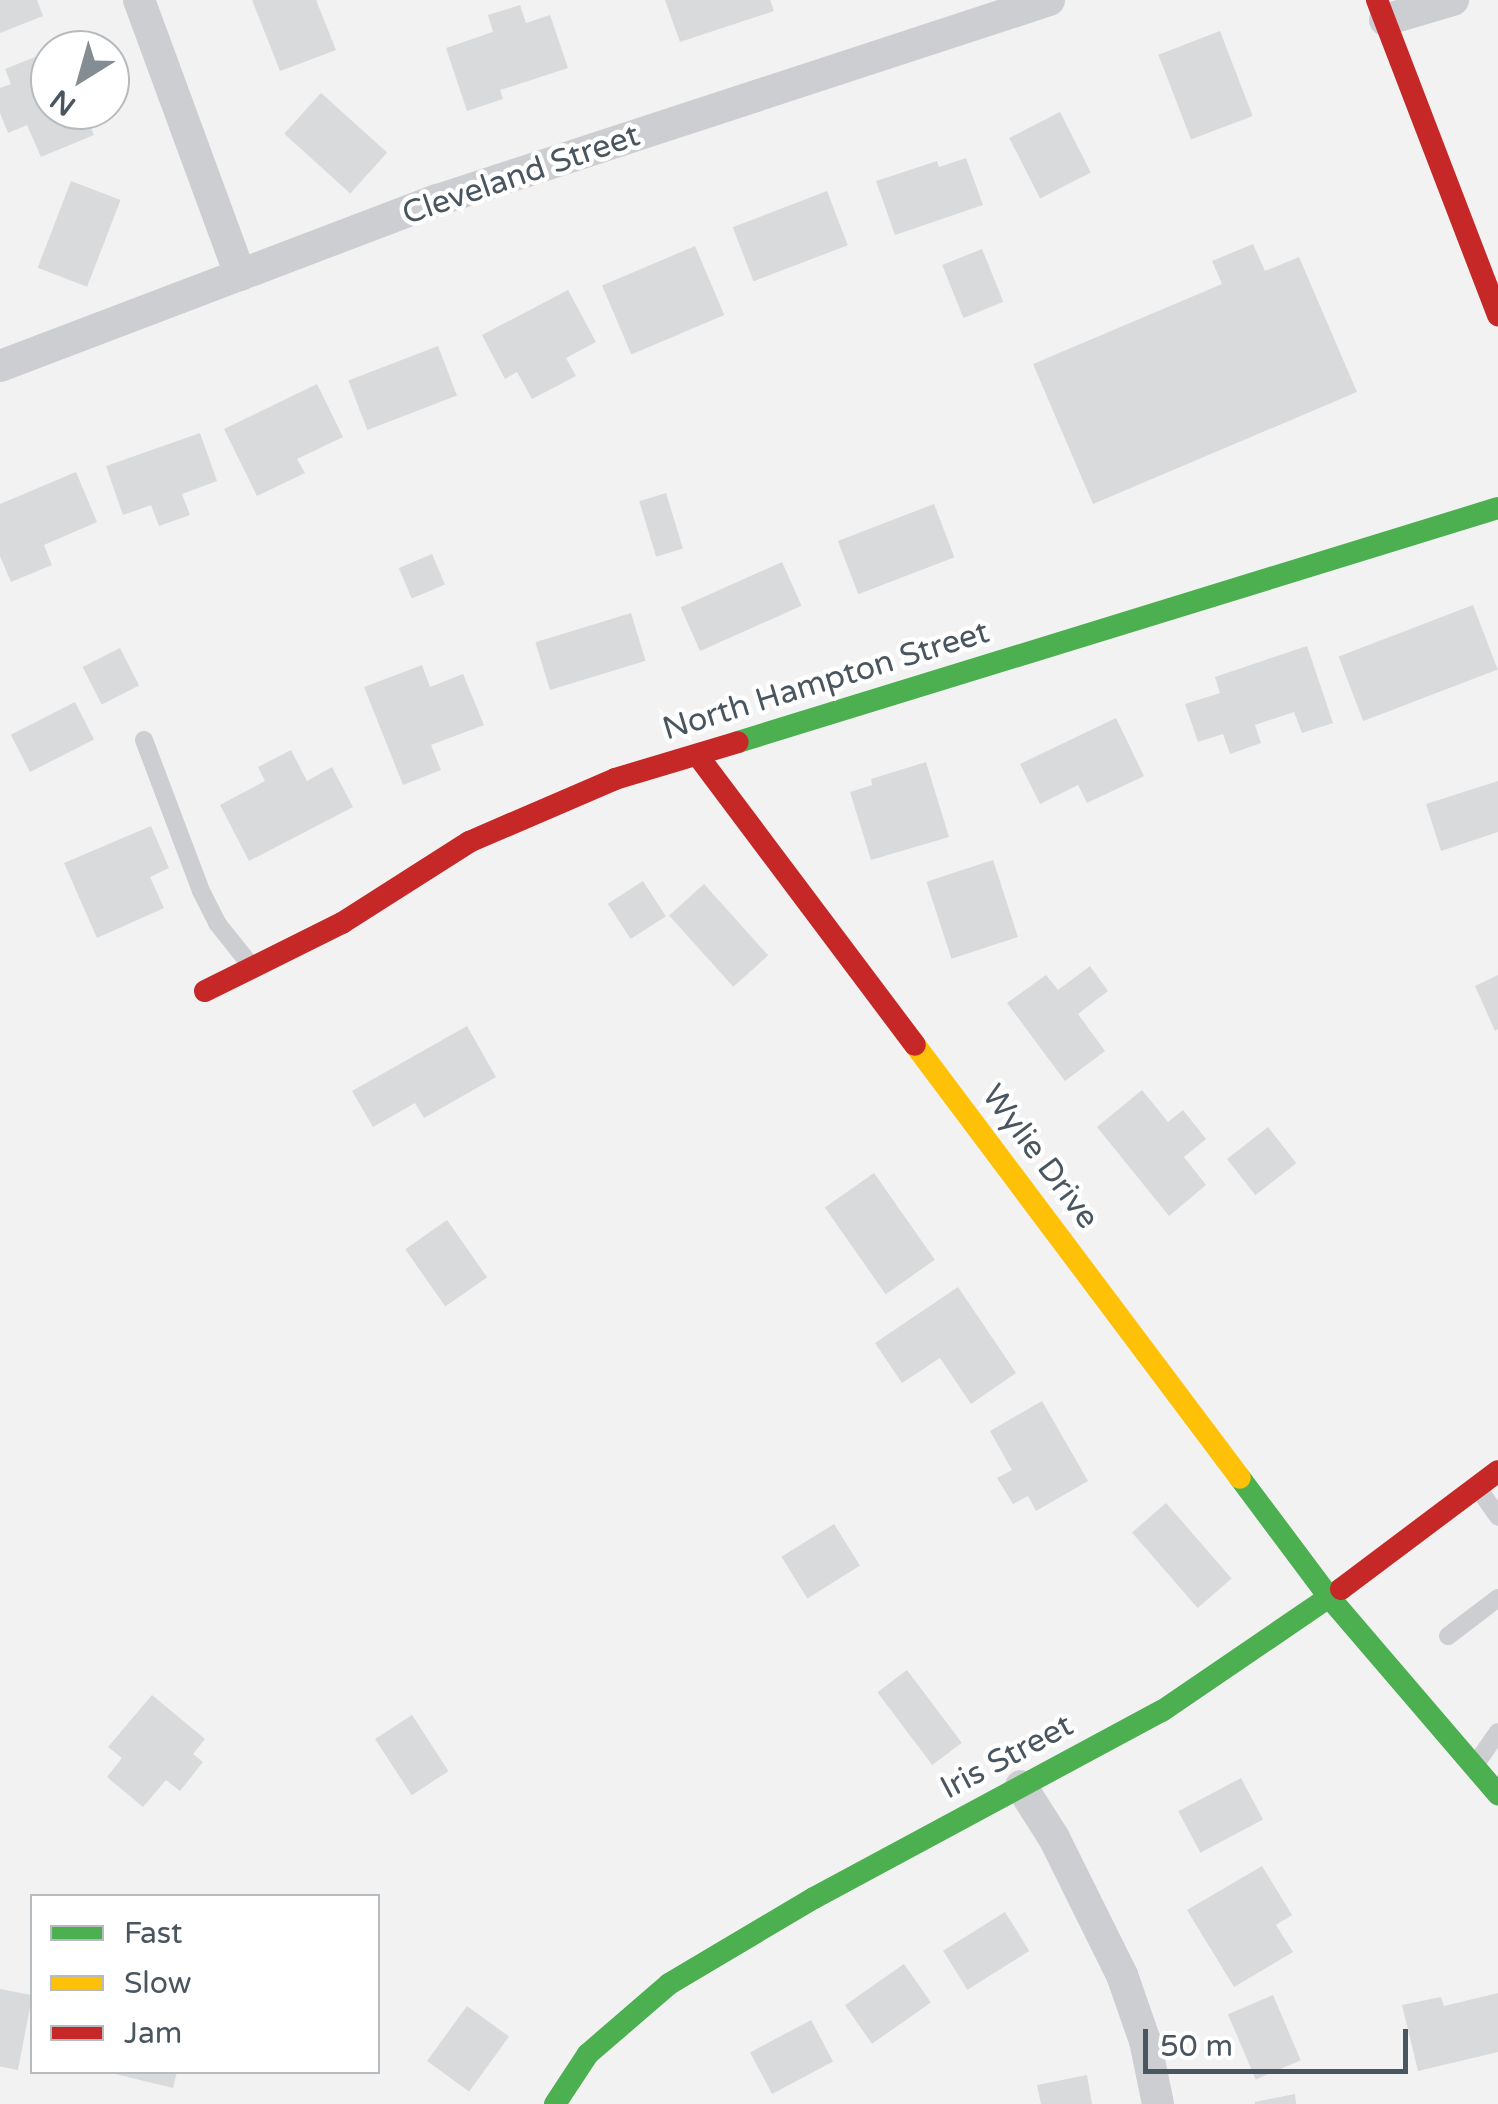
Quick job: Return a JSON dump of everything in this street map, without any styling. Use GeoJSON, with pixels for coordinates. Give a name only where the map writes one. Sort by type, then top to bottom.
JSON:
{"type":"FeatureCollection","features":[{"type":"Feature","properties":{"kind":"street"},"geometry":{"type":"LineString","coordinates":[[139,0],[240,275]]}},
{"type":"Feature","properties":{"kind":"street","name":"Cleveland Street"},"geometry":{"type":"LineString","coordinates":[[0,366],[540,164],[1049,0]]}},
{"type":"Feature","properties":{"kind":"street"},"geometry":{"type":"LineString","coordinates":[[1453,0],[1381,10],[1498,316]]}},
{"type":"Feature","properties":{"kind":"street","name":"North Hampton Street"},"geometry":{"type":"LineString","coordinates":[[204,991],[342,924],[469,842],[615,779],[1324,564],[1454,518],[1498,508]]}},
{"type":"Feature","properties":{"kind":"street","name":"Wylie Drive"},"geometry":{"type":"LineString","coordinates":[[698,756],[1329,1596],[1498,1794]]}},
{"type":"Feature","properties":{"kind":"street","name":"Iris Street"},"geometry":{"type":"LineString","coordinates":[[556,2104],[588,2054],[669,1984],[814,1898],[1162,1712],[1329,1596],[1498,1471]]}},
{"type":"Feature","properties":{"kind":"street"},"geometry":{"type":"LineString","coordinates":[[1021,1786],[1054,1838],[1122,1975],[1145,2041],[1158,2104]]}},
{"type":"Feature","properties":{"kind":"lane"},"geometry":{"type":"LineString","coordinates":[[144,740],[201,891],[252,968]]}},
{"type":"Feature","properties":{"kind":"lane"},"geometry":{"type":"LineString","coordinates":[[1477,1486],[1498,1516]]}},
{"type":"Feature","properties":{"kind":"lane"},"geometry":{"type":"LineString","coordinates":[[1448,1636],[1498,1598]]}},
{"type":"Feature","properties":{"kind":"lane"},"geometry":{"type":"LineString","coordinates":[[1475,1765],[1498,1732]]}},
{"type":"Feature","properties":{"kind":"building"},"geometry":{"type":"Polygon","coordinates":[[[0,0],[37,0],[43,16],[0,33],[0,0]]]}},
{"type":"Feature","properties":{"kind":"building"},"geometry":{"type":"Polygon","coordinates":[[[252,0],[316,0],[336,50],[280,71],[252,0]]]}},
{"type":"Feature","properties":{"kind":"building"},"geometry":{"type":"Polygon","coordinates":[[[665,0],[770,0],[774,11],[680,42],[665,0]]]}},
{"type":"Feature","properties":{"kind":"building"},"geometry":{"type":"Polygon","coordinates":[[[520,5],[526,23],[550,15],[568,68],[500,90],[503,99],[467,111],[446,48],[493,32],[488,15],[520,5]]]}},
{"type":"Feature","properties":{"kind":"building"},"geometry":{"type":"Polygon","coordinates":[[[1220,31],[1253,116],[1191,140],[1158,55],[1220,31]]]}},
{"type":"Feature","properties":{"kind":"building"},"geometry":{"type":"Polygon","coordinates":[[[30,59],[30,130],[92,130],[94,135],[41,157],[27,125],[8,133],[0,113],[0,88],[11,84],[5,69],[30,59]]]}},
{"type":"Feature","properties":{"kind":"building"},"geometry":{"type":"Polygon","coordinates":[[[321,93],[387,153],[350,193],[284,134],[321,93]]]}},
{"type":"Feature","properties":{"kind":"building"},"geometry":{"type":"Polygon","coordinates":[[[1060,112],[1091,173],[1040,198],[1009,138],[1060,112]]]}},
{"type":"Feature","properties":{"kind":"building"},"geometry":{"type":"Polygon","coordinates":[[[966,158],[983,205],[895,235],[876,181],[937,161],[939,167],[966,158]]]}},
{"type":"Feature","properties":{"kind":"building"},"geometry":{"type":"Polygon","coordinates":[[[71,181],[120,200],[87,287],[38,268],[71,181]]]}},
{"type":"Feature","properties":{"kind":"building"},"geometry":{"type":"Polygon","coordinates":[[[827,191],[848,245],[753,281],[733,227],[827,191]]]}},
{"type":"Feature","properties":{"kind":"building"},"geometry":{"type":"Polygon","coordinates":[[[1253,244],[1265,271],[1299,257],[1357,392],[1093,504],[1033,364],[1222,284],[1212,261],[1253,244]]]}},
{"type":"Feature","properties":{"kind":"building"},"geometry":{"type":"Polygon","coordinates":[[[695,246],[724,315],[631,355],[602,285],[695,246]]]}},
{"type":"Feature","properties":{"kind":"building"},"geometry":{"type":"Polygon","coordinates":[[[982,249],[1003,302],[963,318],[942,265],[982,249]]]}},
{"type":"Feature","properties":{"kind":"building"},"geometry":{"type":"Polygon","coordinates":[[[568,290],[596,342],[566,358],[576,376],[532,399],[517,372],[505,379],[482,335],[568,290]]]}},
{"type":"Feature","properties":{"kind":"building"},"geometry":{"type":"Polygon","coordinates":[[[438,346],[457,395],[367,430],[348,380],[438,346]]]}},
{"type":"Feature","properties":{"kind":"building"},"geometry":{"type":"Polygon","coordinates":[[[317,384],[343,437],[297,459],[305,473],[257,496],[224,429],[317,384]]]}},
{"type":"Feature","properties":{"kind":"building"},"geometry":{"type":"Polygon","coordinates":[[[200,433],[217,481],[182,494],[190,515],[159,526],[151,505],[123,515],[106,466],[200,433]]]}},
{"type":"Feature","properties":{"kind":"building"},"geometry":{"type":"Polygon","coordinates":[[[76,472],[97,522],[44,545],[52,565],[11,582],[0,556],[0,504],[76,472]]]}},
{"type":"Feature","properties":{"kind":"building"},"geometry":{"type":"Polygon","coordinates":[[[666,493],[683,548],[656,557],[639,501],[666,493]]]}},
{"type":"Feature","properties":{"kind":"building"},"geometry":{"type":"Polygon","coordinates":[[[934,504],[954,557],[858,594],[838,541],[934,504]]]}},
{"type":"Feature","properties":{"kind":"building"},"geometry":{"type":"Polygon","coordinates":[[[432,554],[445,584],[412,598],[399,568],[432,554]]]}},
{"type":"Feature","properties":{"kind":"building"},"geometry":{"type":"Polygon","coordinates":[[[782,562],[802,606],[700,651],[681,607],[782,562]]]}},
{"type":"Feature","properties":{"kind":"building"},"geometry":{"type":"Polygon","coordinates":[[[1473,605],[1498,669],[1363,721],[1339,657],[1473,605]]]}},
{"type":"Feature","properties":{"kind":"building"},"geometry":{"type":"Polygon","coordinates":[[[631,613],[646,661],[550,690],[535,642],[631,613]]]}},
{"type":"Feature","properties":{"kind":"building"},"geometry":{"type":"Polygon","coordinates":[[[1307,646],[1333,723],[1302,733],[1294,712],[1255,725],[1261,743],[1230,754],[1223,734],[1198,742],[1185,704],[1220,693],[1215,677],[1307,646]]]}},
{"type":"Feature","properties":{"kind":"building"},"geometry":{"type":"Polygon","coordinates":[[[120,648],[139,685],[102,704],[83,667],[120,648]]]}},
{"type":"Feature","properties":{"kind":"building"},"geometry":{"type":"Polygon","coordinates":[[[422,665],[430,687],[463,674],[484,725],[431,745],[441,770],[403,785],[364,687],[422,665]]]}},
{"type":"Feature","properties":{"kind":"building"},"geometry":{"type":"Polygon","coordinates":[[[75,702],[94,739],[30,772],[11,735],[75,702]]]}},
{"type":"Feature","properties":{"kind":"building"},"geometry":{"type":"Polygon","coordinates":[[[1116,718],[1144,776],[1087,803],[1078,785],[1040,804],[1020,764],[1116,718]]]}},
{"type":"Feature","properties":{"kind":"building"},"geometry":{"type":"Polygon","coordinates":[[[291,750],[307,781],[332,767],[353,807],[249,861],[220,805],[265,781],[258,767],[291,750]]]}},
{"type":"Feature","properties":{"kind":"building"},"geometry":{"type":"Polygon","coordinates":[[[926,762],[949,837],[871,860],[850,792],[872,785],[871,779],[926,762]]]}},
{"type":"Feature","properties":{"kind":"building"},"geometry":{"type":"Polygon","coordinates":[[[1498,781],[1498,832],[1441,851],[1426,804],[1498,781]]]}},
{"type":"Feature","properties":{"kind":"building"},"geometry":{"type":"Polygon","coordinates":[[[151,826],[169,868],[150,877],[164,908],[97,938],[64,863],[151,826]]]}},
{"type":"Feature","properties":{"kind":"building"},"geometry":{"type":"Polygon","coordinates":[[[993,860],[1018,937],[951,959],[926,882],[993,860]]]}},
{"type":"Feature","properties":{"kind":"building"},"geometry":{"type":"Polygon","coordinates":[[[643,881],[666,916],[631,939],[608,904],[643,881]]]}},
{"type":"Feature","properties":{"kind":"building"},"geometry":{"type":"Polygon","coordinates":[[[704,884],[768,955],[733,987],[669,915],[704,884]]]}},
{"type":"Feature","properties":{"kind":"building"},"geometry":{"type":"Polygon","coordinates":[[[1090,966],[1108,991],[1078,1014],[1105,1051],[1065,1081],[1007,1003],[1046,975],[1058,990],[1090,966]]]}},
{"type":"Feature","properties":{"kind":"building"},"geometry":{"type":"Polygon","coordinates":[[[1498,975],[1498,1029],[1495,1031],[1475,986],[1498,975]]]}},
{"type":"Feature","properties":{"kind":"building"},"geometry":{"type":"Polygon","coordinates":[[[467,1026],[496,1077],[424,1118],[415,1103],[373,1127],[352,1091],[467,1026]]]}},
{"type":"Feature","properties":{"kind":"building"},"geometry":{"type":"Polygon","coordinates":[[[1142,1090],[1168,1122],[1183,1110],[1206,1139],[1184,1157],[1206,1185],[1169,1216],[1097,1127],[1142,1090]]]}},
{"type":"Feature","properties":{"kind":"building"},"geometry":{"type":"Polygon","coordinates":[[[1268,1127],[1296,1163],[1255,1195],[1227,1159],[1268,1127]]]}},
{"type":"Feature","properties":{"kind":"building"},"geometry":{"type":"Polygon","coordinates":[[[874,1173],[935,1260],[886,1294],[825,1207],[874,1173]]]}},
{"type":"Feature","properties":{"kind":"building"},"geometry":{"type":"Polygon","coordinates":[[[447,1220],[487,1277],[445,1307],[405,1249],[447,1220]]]}},
{"type":"Feature","properties":{"kind":"building"},"geometry":{"type":"Polygon","coordinates":[[[958,1287],[1016,1373],[971,1404],[940,1358],[902,1383],[875,1343],[958,1287]]]}},
{"type":"Feature","properties":{"kind":"building"},"geometry":{"type":"Polygon","coordinates":[[[1042,1401],[1088,1481],[1036,1511],[1028,1496],[1013,1504],[997,1478],[1012,1470],[990,1431],[1042,1401]]]}},
{"type":"Feature","properties":{"kind":"building"},"geometry":{"type":"Polygon","coordinates":[[[1166,1503],[1232,1578],[1198,1608],[1132,1533],[1166,1503]]]}},
{"type":"Feature","properties":{"kind":"building"},"geometry":{"type":"Polygon","coordinates":[[[834,1524],[860,1566],[807,1598],[781,1557],[834,1524]]]}},
{"type":"Feature","properties":{"kind":"building"},"geometry":{"type":"Polygon","coordinates":[[[907,1670],[962,1743],[932,1765],[877,1692],[907,1670]]]}},
{"type":"Feature","properties":{"kind":"building"},"geometry":{"type":"Polygon","coordinates":[[[152,1695],[205,1739],[193,1754],[203,1762],[180,1791],[166,1780],[143,1807],[107,1777],[122,1758],[108,1747],[152,1695]]]}},
{"type":"Feature","properties":{"kind":"building"},"geometry":{"type":"Polygon","coordinates":[[[412,1715],[448,1771],[412,1795],[375,1739],[412,1715]]]}},
{"type":"Feature","properties":{"kind":"building"},"geometry":{"type":"Polygon","coordinates":[[[1241,1778],[1263,1819],[1200,1853],[1178,1811],[1241,1778]]]}},
{"type":"Feature","properties":{"kind":"building"},"geometry":{"type":"Polygon","coordinates":[[[1262,1866],[1292,1915],[1276,1925],[1293,1952],[1234,1987],[1187,1910],[1262,1866]]]}},
{"type":"Feature","properties":{"kind":"building"},"geometry":{"type":"Polygon","coordinates":[[[1005,1912],[1029,1951],[967,1990],[943,1951],[1005,1912]]]}},
{"type":"Feature","properties":{"kind":"building"},"geometry":{"type":"Polygon","coordinates":[[[904,1964],[931,2003],[872,2044],[845,2005],[904,1964]]]}},
{"type":"Feature","properties":{"kind":"building"},"geometry":{"type":"Polygon","coordinates":[[[0,1989],[30,1995],[18,2070],[0,2066],[0,1989]]]}},
{"type":"Feature","properties":{"kind":"building"},"geometry":{"type":"Polygon","coordinates":[[[1498,1993],[1498,2052],[1418,2071],[1402,2005],[1441,1997],[1444,2006],[1498,1993]]]}},
{"type":"Feature","properties":{"kind":"building"},"geometry":{"type":"Polygon","coordinates":[[[1273,1995],[1301,2060],[1256,2080],[1228,2014],[1273,1995]]]}},
{"type":"Feature","properties":{"kind":"building"},"geometry":{"type":"Polygon","coordinates":[[[467,2006],[509,2037],[469,2092],[427,2061],[467,2006]]]}},
{"type":"Feature","properties":{"kind":"building"},"geometry":{"type":"Polygon","coordinates":[[[811,2020],[833,2061],[772,2094],[750,2052],[811,2020]]]}},
{"type":"Feature","properties":{"kind":"building"},"geometry":{"type":"Polygon","coordinates":[[[115,2074],[176,2074],[173,2088],[115,2074]]]}},
{"type":"Feature","properties":{"kind":"building"},"geometry":{"type":"Polygon","coordinates":[[[1087,2075],[1092,2104],[1041,2104],[1037,2085],[1087,2075]]]}},
{"type":"Feature","properties":{"kind":"building"},"geometry":{"type":"Polygon","coordinates":[[[1295,2094],[1296,2104],[1255,2104],[1255,2102],[1295,2094]]]}},
{"type":"Feature","properties":{"kind":"traffic: fast"},"geometry":{"type":"LineString","coordinates":[[738,742],[1498,508]]}},
{"type":"Feature","properties":{"kind":"traffic: fast"},"geometry":{"type":"LineString","coordinates":[[1240,1478],[1329,1597],[1498,1794]]}},
{"type":"Feature","properties":{"kind":"traffic: fast"},"geometry":{"type":"LineString","coordinates":[[555,2104],[588,2054],[669,1984],[814,1898],[1162,1711],[1341,1589]]}},
{"type":"Feature","properties":{"kind":"traffic: slow"},"geometry":{"type":"LineString","coordinates":[[915,1045],[1240,1478]]}},
{"type":"Feature","properties":{"kind":"traffic: jam"},"geometry":{"type":"LineString","coordinates":[[1377,0],[1498,316]]}},
{"type":"Feature","properties":{"kind":"traffic: jam"},"geometry":{"type":"LineString","coordinates":[[205,991],[342,923],[469,842],[615,779],[738,742]]}},
{"type":"Feature","properties":{"kind":"traffic: jam"},"geometry":{"type":"LineString","coordinates":[[698,756],[915,1045]]}},
{"type":"Feature","properties":{"kind":"traffic: jam"},"geometry":{"type":"LineString","coordinates":[[1341,1589],[1498,1471]]}}]}
